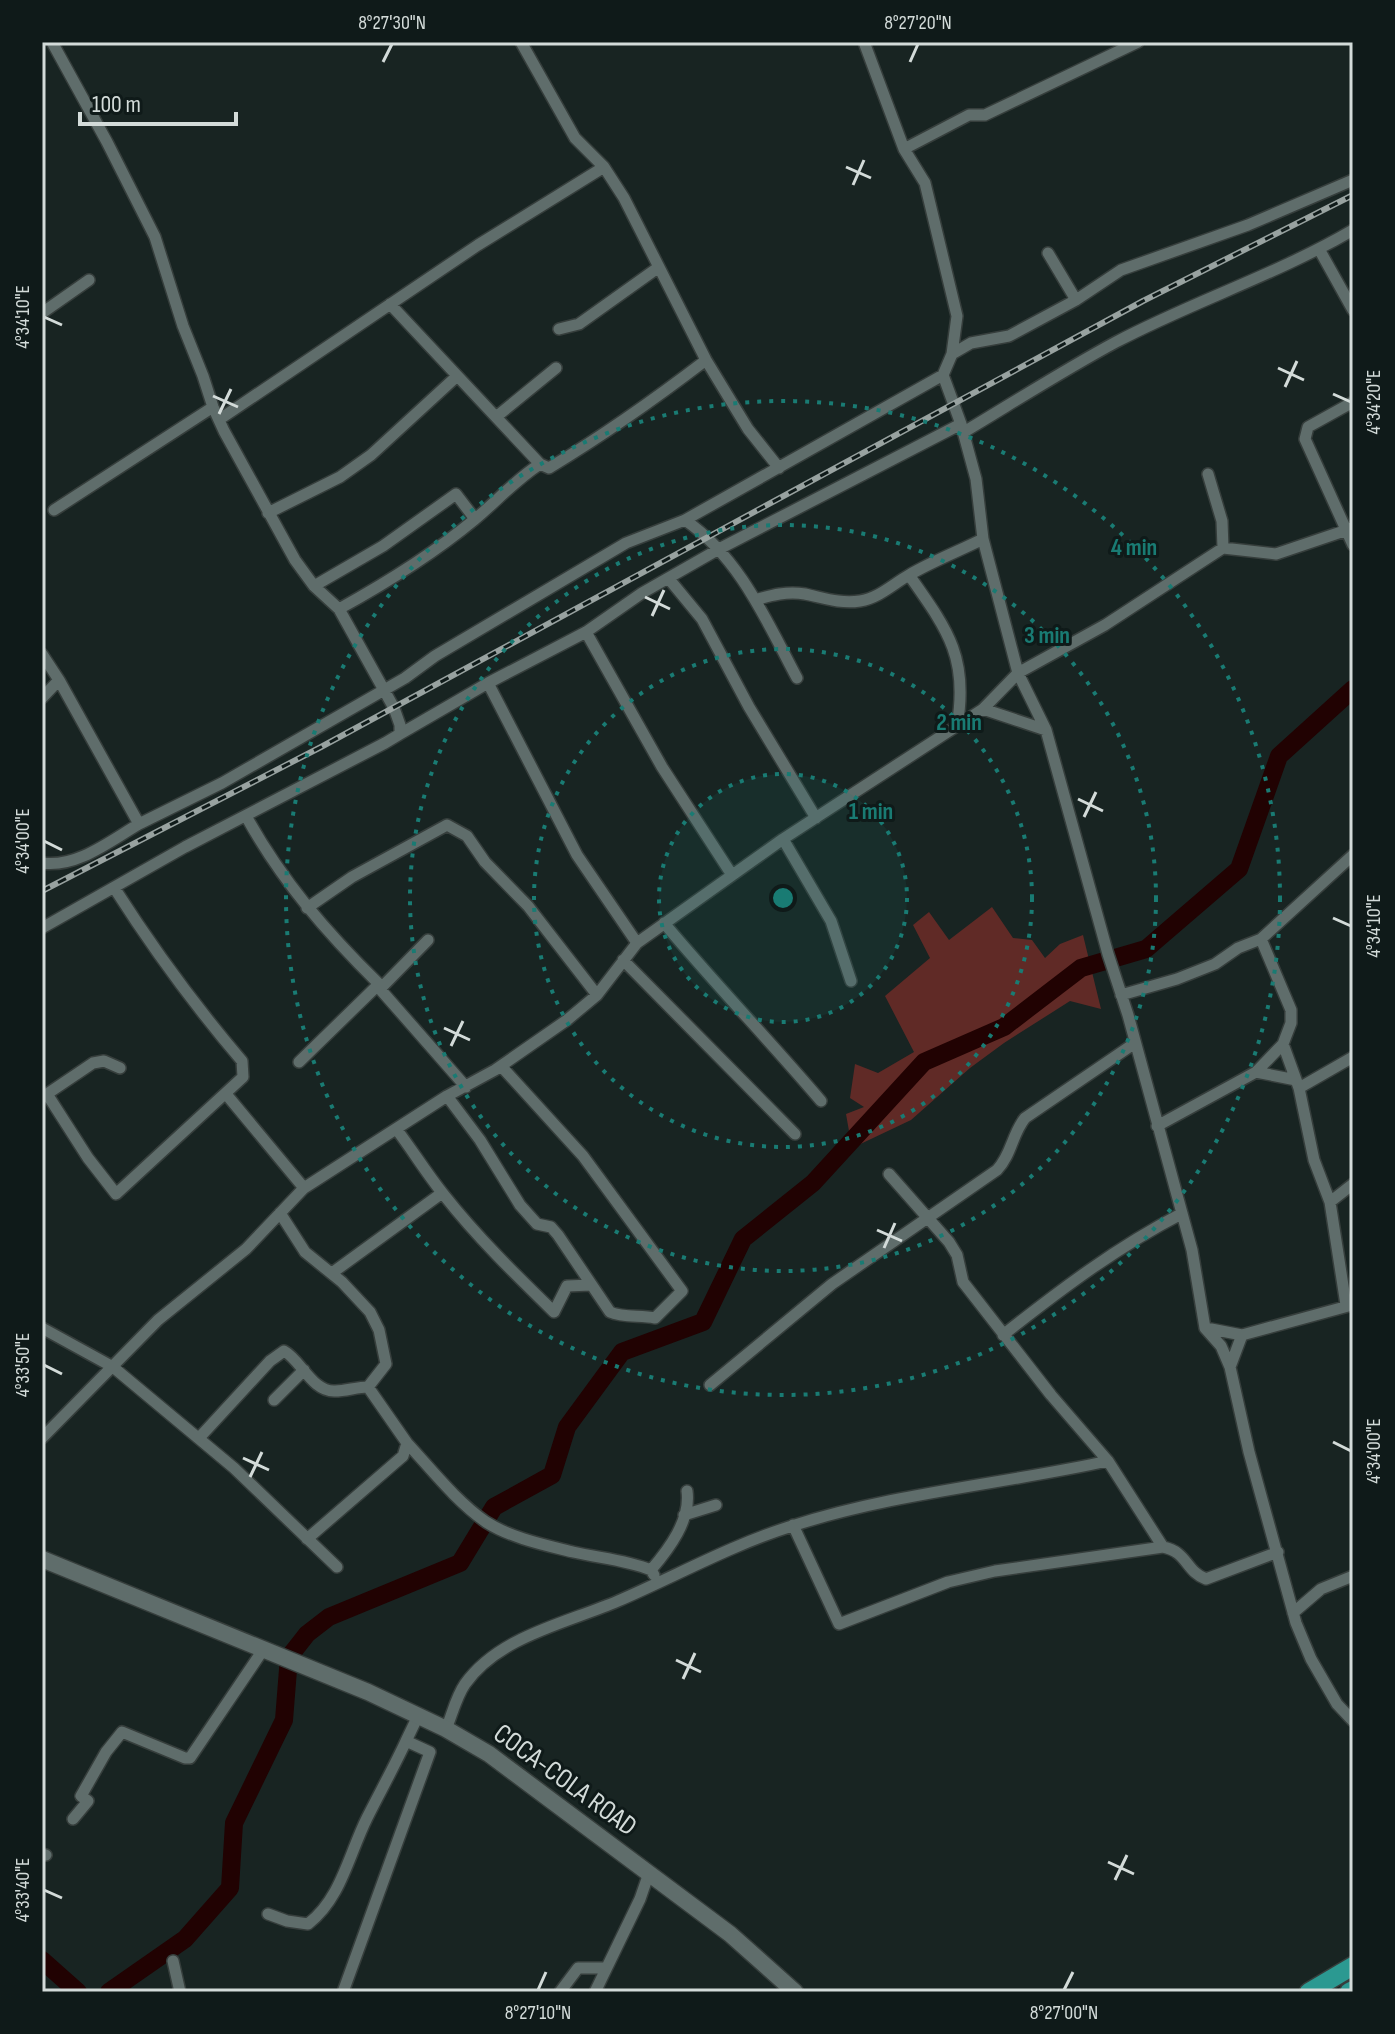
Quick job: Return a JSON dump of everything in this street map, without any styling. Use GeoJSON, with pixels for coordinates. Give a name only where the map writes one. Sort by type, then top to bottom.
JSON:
{"type":"FeatureCollection","features":[{"type":"Feature","properties":{"kind":"main road"},"geometry":{"type":"LineString","coordinates":[[1309,1992],[1353,1966]]}},
{"type":"Feature","properties":{"kind":"street"},"geometry":{"type":"LineString","coordinates":[[52,42],[155,237],[213,407],[295,560],[314,586],[339,609],[384,689],[400,725],[400,734]]}},
{"type":"Feature","properties":{"kind":"street"},"geometry":{"type":"LineString","coordinates":[[521,42],[575,138],[604,167],[624,198],[706,360],[748,429],[779,468]]}},
{"type":"Feature","properties":{"kind":"street"},"geometry":{"type":"LineString","coordinates":[[42,863],[60,864],[81,858],[139,824],[222,783],[626,543],[685,520],[943,375],[952,354],[957,316],[925,183],[904,149],[864,42]]}},
{"type":"Feature","properties":{"kind":"street"},"geometry":{"type":"LineString","coordinates":[[904,149],[969,115],[985,115],[1138,42]]}},
{"type":"Feature","properties":{"kind":"street"},"geometry":{"type":"LineString","coordinates":[[220,419],[478,245],[604,167]]}},
{"type":"Feature","properties":{"kind":"street"},"geometry":{"type":"LineString","coordinates":[[952,354],[971,343],[1009,336],[1076,300],[1121,270],[1248,225],[1353,180]]}},
{"type":"Feature","properties":{"kind":"street"},"geometry":{"type":"LineString","coordinates":[[42,928],[185,847],[586,632],[719,549],[962,428],[1116,342],[1319,249],[1353,230]]}},
{"type":"Feature","properties":{"kind":"street"},"geometry":{"type":"LineString","coordinates":[[1319,249],[1353,310]]}},
{"type":"Feature","properties":{"kind":"street"},"geometry":{"type":"LineString","coordinates":[[1048,253],[1076,300]]}},
{"type":"Feature","properties":{"kind":"street"},"geometry":{"type":"LineString","coordinates":[[559,329],[579,324],[659,267]]}},
{"type":"Feature","properties":{"kind":"street"},"geometry":{"type":"LineString","coordinates":[[43,311],[89,280]]}},
{"type":"Feature","properties":{"kind":"street"},"geometry":{"type":"LineString","coordinates":[[390,304],[540,464],[549,468],[628,419],[706,360]]}},
{"type":"Feature","properties":{"kind":"street"},"geometry":{"type":"LineString","coordinates":[[496,417],[556,368]]}},
{"type":"Feature","properties":{"kind":"street"},"geometry":{"type":"LineString","coordinates":[[943,375],[976,479],[983,539],[1018,673],[1046,730],[1192,1250],[1205,1328],[1221,1346],[1230,1367],[1249,1452],[1293,1613],[1311,1659],[1337,1704],[1353,1721]]}},
{"type":"Feature","properties":{"kind":"street"},"geometry":{"type":"LineString","coordinates":[[268,513],[340,477],[371,455],[456,377]]}},
{"type":"Feature","properties":{"kind":"street"},"geometry":{"type":"LineString","coordinates":[[1353,402],[1308,427],[1305,432],[1305,439],[1350,530],[1353,545]]}},
{"type":"Feature","properties":{"kind":"street"},"geometry":{"type":"LineString","coordinates":[[54,510],[213,407]]}},
{"type":"Feature","properties":{"kind":"street"},"geometry":{"type":"LineString","coordinates":[[339,609],[440,546],[540,464]]}},
{"type":"Feature","properties":{"kind":"street"},"geometry":{"type":"LineString","coordinates":[[1208,474],[1222,521],[1223,548]]}},
{"type":"Feature","properties":{"kind":"street"},"geometry":{"type":"LineString","coordinates":[[314,586],[383,546],[456,494],[475,519]]}},
{"type":"Feature","properties":{"kind":"street"},"geometry":{"type":"LineString","coordinates":[[685,520],[709,537],[745,582],[797,678]]}},
{"type":"Feature","properties":{"kind":"street"},"geometry":{"type":"LineString","coordinates":[[42,1438],[158,1320],[246,1249],[304,1188],[447,1096],[501,1066],[567,1020],[597,995],[637,943],[783,839],[983,709],[1018,673],[1105,625],[1223,548],[1276,554],[1350,530]]}},
{"type":"Feature","properties":{"kind":"street"},"geometry":{"type":"LineString","coordinates":[[755,600],[792,593],[826,602],[872,599],[909,575],[983,539]]}},
{"type":"Feature","properties":{"kind":"street"},"geometry":{"type":"LineString","coordinates":[[909,575],[941,621],[959,666],[962,696],[957,726]]}},
{"type":"Feature","properties":{"kind":"street"},"geometry":{"type":"LineString","coordinates":[[669,579],[702,619],[749,707],[816,818]]}},
{"type":"Feature","properties":{"kind":"street"},"geometry":{"type":"LineString","coordinates":[[586,632],[662,767],[732,875]]}},
{"type":"Feature","properties":{"kind":"street"},"geometry":{"type":"LineString","coordinates":[[42,654],[139,824]]}},
{"type":"Feature","properties":{"kind":"street"},"geometry":{"type":"LineString","coordinates":[[42,698],[59,680]]}},
{"type":"Feature","properties":{"kind":"street"},"geometry":{"type":"LineString","coordinates":[[488,683],[577,855],[637,943]]}},
{"type":"Feature","properties":{"kind":"street"},"geometry":{"type":"LineString","coordinates":[[983,709],[1046,730]]}},
{"type":"Feature","properties":{"kind":"street"},"geometry":{"type":"LineString","coordinates":[[246,816],[268,856],[307,908],[380,986],[466,1087]]}},
{"type":"Feature","properties":{"kind":"street"},"geometry":{"type":"LineString","coordinates":[[307,908],[352,877],[447,825],[467,836],[485,862],[528,906],[597,995]]}},
{"type":"Feature","properties":{"kind":"street"},"geometry":{"type":"LineString","coordinates":[[783,839],[831,921],[851,981]]}},
{"type":"Feature","properties":{"kind":"street"},"geometry":{"type":"LineString","coordinates":[[1121,995],[1215,964],[1238,948],[1261,939],[1353,855]]}},
{"type":"Feature","properties":{"kind":"street"},"geometry":{"type":"LineString","coordinates":[[115,889],[152,947],[210,1026],[242,1061],[243,1077],[116,1194],[45,1096],[93,1063],[104,1061],[120,1068]]}},
{"type":"Feature","properties":{"kind":"street"},"geometry":{"type":"LineString","coordinates":[[664,923],[821,1101]]}},
{"type":"Feature","properties":{"kind":"street"},"geometry":{"type":"LineString","coordinates":[[1157,1126],[1256,1072],[1283,1044],[1291,1023],[1291,1010],[1261,939]]}},
{"type":"Feature","properties":{"kind":"street"},"geometry":{"type":"LineString","coordinates":[[299,1062],[428,940]]}},
{"type":"Feature","properties":{"kind":"street"},"geometry":{"type":"LineString","coordinates":[[623,960],[795,1134]]}},
{"type":"Feature","properties":{"kind":"street"},"geometry":{"type":"LineString","coordinates":[[710,1385],[832,1284],[997,1170],[1007,1160],[1018,1127],[1025,1118],[1135,1043]]}},
{"type":"Feature","properties":{"kind":"street"},"geometry":{"type":"LineString","coordinates":[[1205,1328],[1242,1335],[1350,1305],[1330,1202],[1314,1160],[1298,1084],[1283,1044]]}},
{"type":"Feature","properties":{"kind":"street"},"geometry":{"type":"LineString","coordinates":[[1256,1072],[1298,1084],[1353,1057]]}},
{"type":"Feature","properties":{"kind":"street"},"geometry":{"type":"LineString","coordinates":[[447,1096],[480,1140],[520,1205],[537,1224],[551,1227],[610,1312],[619,1316],[630,1314],[655,1318],[682,1291],[583,1156],[501,1066]]}},
{"type":"Feature","properties":{"kind":"street"},"geometry":{"type":"LineString","coordinates":[[226,1094],[304,1188]]}},
{"type":"Feature","properties":{"kind":"street"},"geometry":{"type":"LineString","coordinates":[[397,1130],[442,1193],[500,1260],[554,1312],[567,1286],[591,1285]]}},
{"type":"Feature","properties":{"kind":"street"},"geometry":{"type":"LineString","coordinates":[[889,1174],[949,1242],[957,1255],[963,1282],[1108,1461],[1163,1547]]}},
{"type":"Feature","properties":{"kind":"street"},"geometry":{"type":"LineString","coordinates":[[1330,1202],[1353,1184]]}},
{"type":"Feature","properties":{"kind":"street"},"geometry":{"type":"LineString","coordinates":[[332,1273],[442,1193]]}},
{"type":"Feature","properties":{"kind":"street"},"geometry":{"type":"LineString","coordinates":[[199,1438],[277,1354],[284,1351],[314,1382],[334,1392],[368,1387],[386,1364],[379,1330],[370,1312],[332,1273],[305,1252],[280,1213]]}},
{"type":"Feature","properties":{"kind":"street"},"geometry":{"type":"LineString","coordinates":[[1003,1335],[1067,1285],[1143,1233],[1181,1214]]}},
{"type":"Feature","properties":{"kind":"street"},"geometry":{"type":"LineString","coordinates":[[42,1328],[113,1367],[234,1468],[337,1567]]}},
{"type":"Feature","properties":{"kind":"street"},"geometry":{"type":"LineString","coordinates":[[1230,1367],[1242,1335]]}},
{"type":"Feature","properties":{"kind":"street"},"geometry":{"type":"LineString","coordinates":[[274,1400],[304,1370]]}},
{"type":"Feature","properties":{"kind":"street"},"geometry":{"type":"LineString","coordinates":[[368,1387],[407,1443],[457,1498],[475,1513],[501,1530],[605,1560],[639,1565],[651,1570],[659,1582]]}},
{"type":"Feature","properties":{"kind":"street"},"geometry":{"type":"LineString","coordinates":[[307,1539],[403,1456],[407,1443]]}},
{"type":"Feature","properties":{"kind":"street"},"geometry":{"type":"LineString","coordinates":[[446,1729],[464,1686],[504,1649],[744,1543],[793,1525],[862,1507],[1108,1461]]}},
{"type":"Feature","properties":{"kind":"street"},"geometry":{"type":"LineString","coordinates":[[651,1570],[668,1550],[684,1515],[687,1491]]}},
{"type":"Feature","properties":{"kind":"street"},"geometry":{"type":"LineString","coordinates":[[684,1515],[716,1505]]}},
{"type":"Feature","properties":{"kind":"street"},"geometry":{"type":"LineString","coordinates":[[793,1525],[839,1624],[948,1582],[995,1571],[1163,1547],[1180,1552],[1193,1571],[1206,1579],[1278,1552]]}},
{"type":"Feature","properties":{"kind":"street","name":"COCA-COLA ROAD"},"geometry":{"type":"LineString","coordinates":[[42,1560],[270,1652],[446,1729],[489,1754],[730,1934],[795,1992]]}},
{"type":"Feature","properties":{"kind":"street"},"geometry":{"type":"LineString","coordinates":[[1293,1613],[1321,1589],[1353,1576]]}},
{"type":"Feature","properties":{"kind":"street"},"geometry":{"type":"LineString","coordinates":[[73,1819],[88,1801],[81,1796],[106,1752],[122,1732],[190,1758],[270,1652]]}},
{"type":"Feature","properties":{"kind":"street"},"geometry":{"type":"LineString","coordinates":[[268,1914],[308,1924],[322,1913],[336,1891],[367,1818],[418,1716]]}},
{"type":"Feature","properties":{"kind":"street"},"geometry":{"type":"LineString","coordinates":[[343,1992],[430,1752],[406,1741]]}},
{"type":"Feature","properties":{"kind":"street"},"geometry":{"type":"LineString","coordinates":[[595,1992],[640,1899],[649,1873]]}},
{"type":"Feature","properties":{"kind":"street"},"geometry":{"type":"LineString","coordinates":[[173,1961],[180,1992]]}},
{"type":"Feature","properties":{"kind":"street"},"geometry":{"type":"LineString","coordinates":[[560,1992],[578,1968],[605,1968]]}},
{"type":"Feature","properties":{"kind":"shaded area"},"geometry":{"type":"Polygon","coordinates":[[[992,907],[1013,938],[1032,940],[1045,958],[1060,944],[1083,935],[1101,1009],[1070,1001],[970,1068],[911,1120],[852,1148],[846,1114],[864,1107],[850,1098],[855,1064],[878,1073],[914,1052],[885,996],[930,958],[913,925],[929,912],[949,940],[992,907]]]}},
{"type":"Feature","properties":{"kind":"waterway"},"geometry":{"type":"LineString","coordinates":[[109,1992],[185,1939],[230,1888],[234,1823],[284,1720],[289,1657],[307,1634],[329,1617],[460,1563],[494,1507],[552,1475],[567,1427],[622,1352],[703,1322],[743,1239],[813,1183],[924,1062],[1004,1027],[1081,968],[1146,949],[1239,869],[1279,756],[1353,689]]}},
{"type":"Feature","properties":{"kind":"waterway"},"geometry":{"type":"LineString","coordinates":[[42,1960],[78,1992]]}},
{"type":"Feature","properties":{"kind":"railway"},"geometry":{"type":"LineString","coordinates":[[42,891],[321,747],[1143,301],[1353,195]]}}]}
